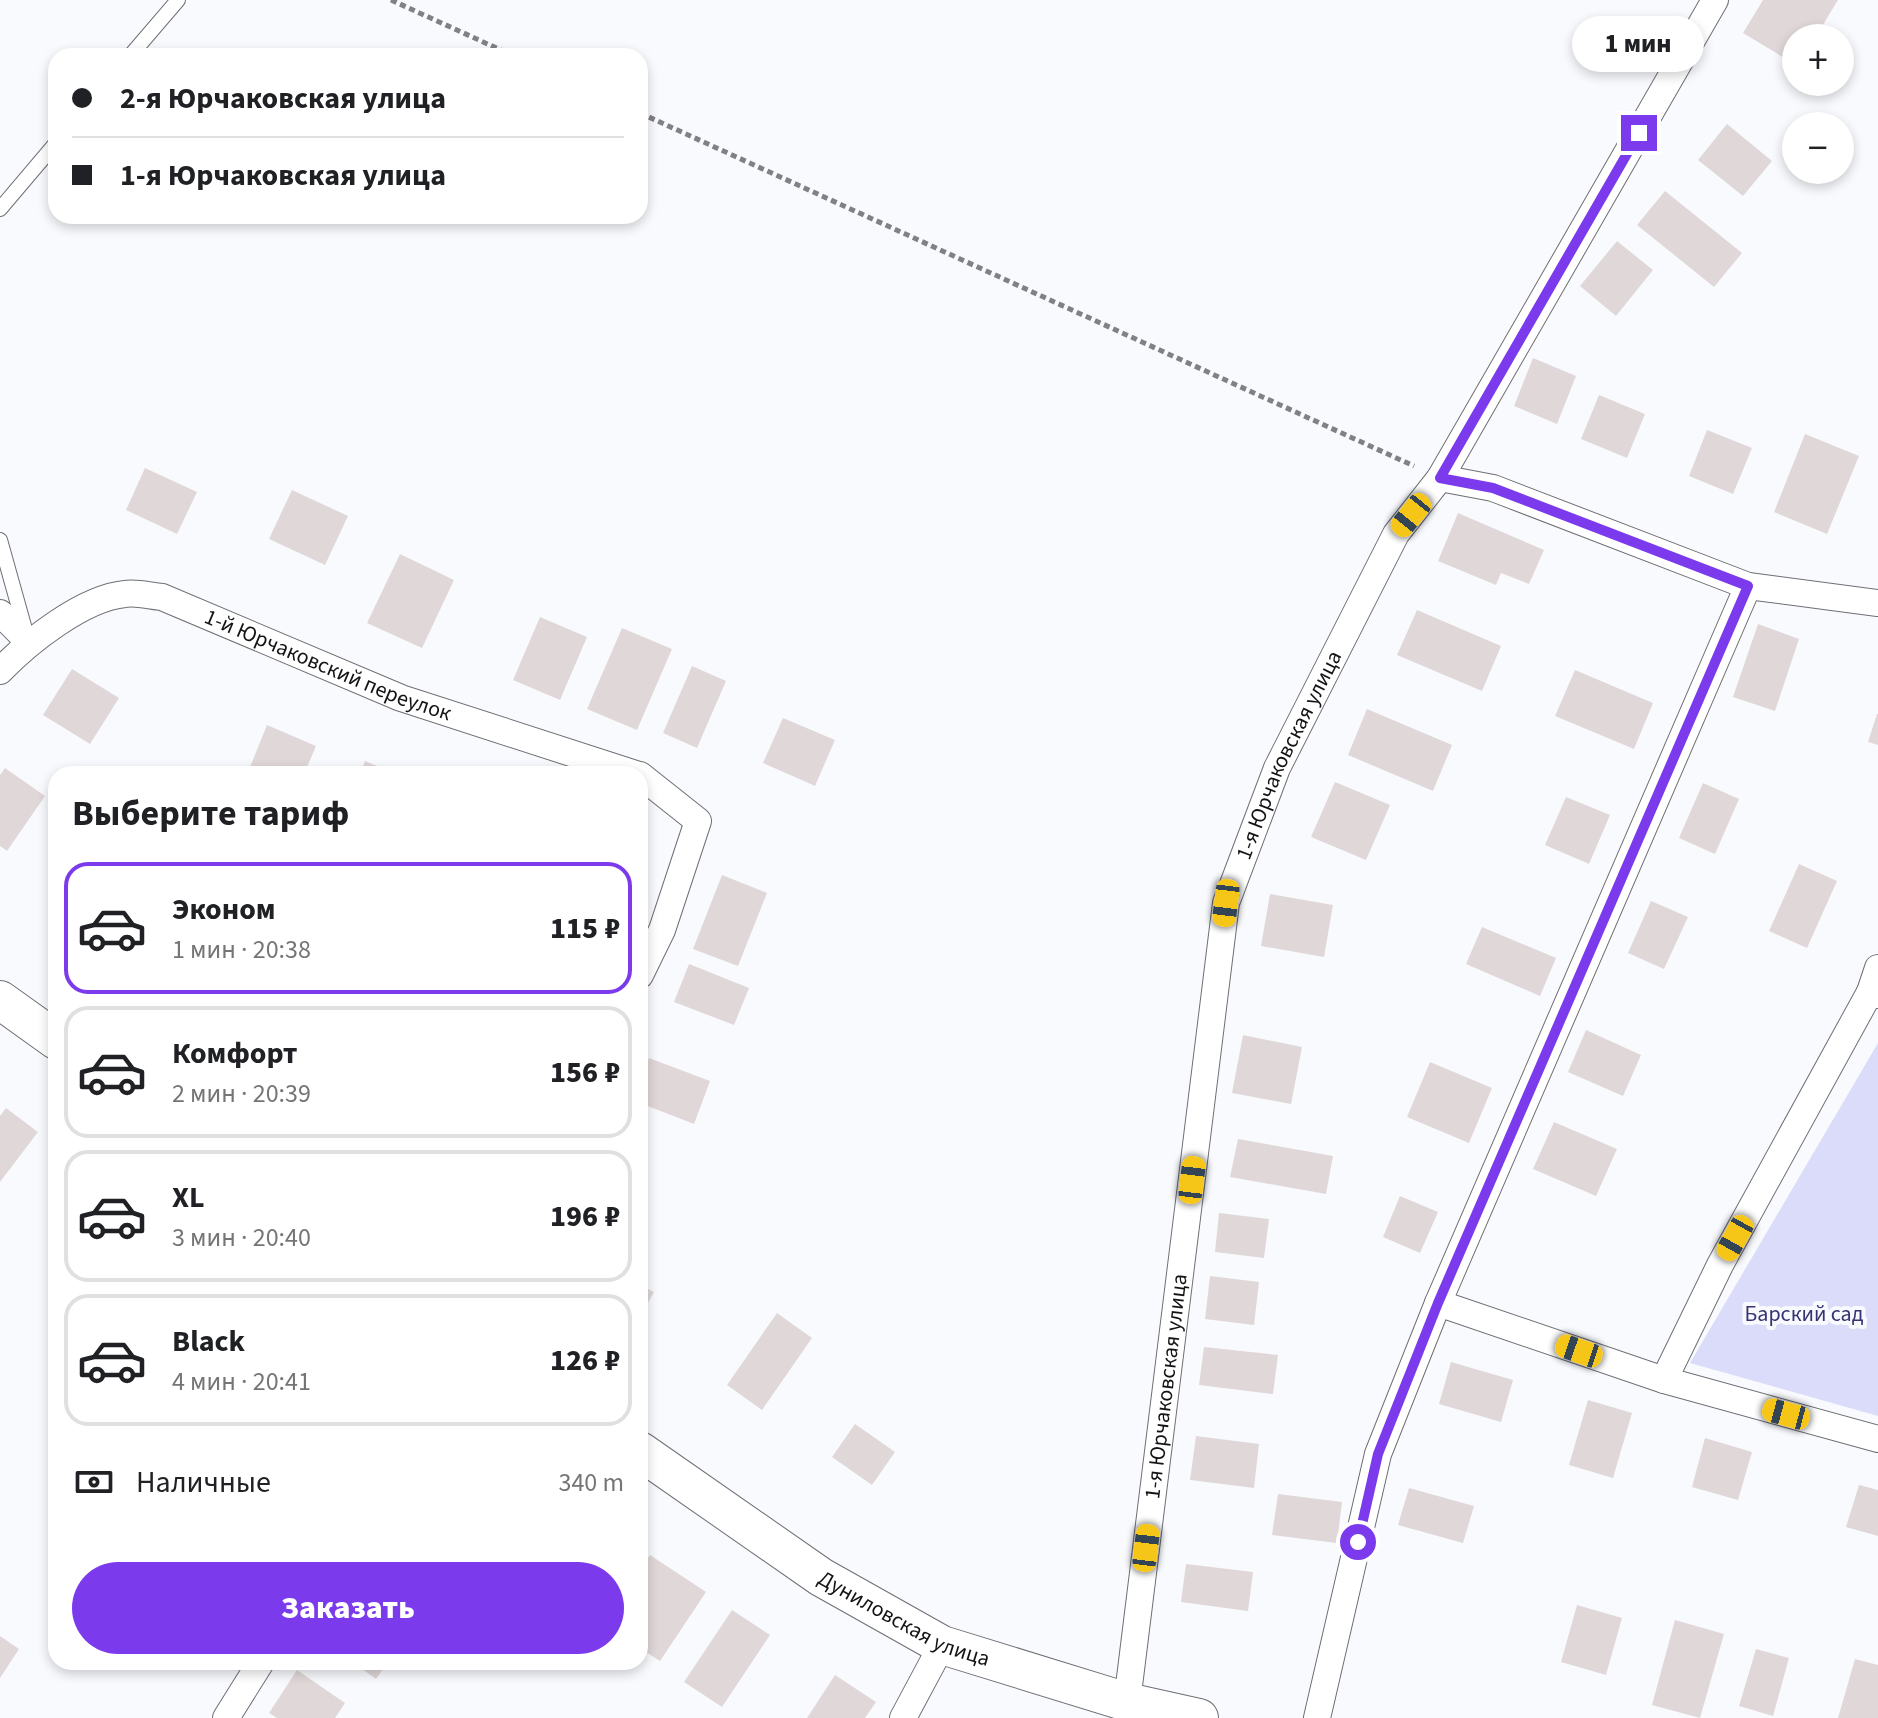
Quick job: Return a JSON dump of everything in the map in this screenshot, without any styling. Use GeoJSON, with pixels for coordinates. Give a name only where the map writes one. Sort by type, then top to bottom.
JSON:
{"type":"FeatureCollection","features":[{"type":"Feature","properties":{"kind":"main road"},"geometry":{"type":"LineString","coordinates":[[0,1000],[48,1034]]}},
{"type":"Feature","properties":{"kind":"main road","name":"Дуниловская улица"},"geometry":{"type":"LineString","coordinates":[[648,1457],[821,1577],[942,1645],[1127,1702],[1199,1718]]}},
{"type":"Feature","properties":{"kind":"street","name":"1-я Юрчаковская улица"},"geometry":{"type":"LineString","coordinates":[[1127,1702],[1226,903],[1277,768],[1389,547],[1440,478],[1715,0]]}},
{"type":"Feature","properties":{"kind":"street"},"geometry":{"type":"LineString","coordinates":[[1440,478],[1493,488],[1748,586],[1878,603]]}},
{"type":"Feature","properties":{"kind":"street"},"geometry":{"type":"LineString","coordinates":[[1317,1718],[1378,1454],[1438,1303],[1748,586]]}},
{"type":"Feature","properties":{"kind":"street","name":"1-й Юрчаковский переулок"},"geometry":{"type":"LineString","coordinates":[[0,671],[28,641],[74,613],[124,594],[162,597],[401,698],[610,766]]}},
{"type":"Feature","properties":{"kind":"street"},"geometry":{"type":"LineString","coordinates":[[0,613],[28,641]]}},
{"type":"Feature","properties":{"kind":"street","name":"1-й Юрчаковский переулок"},"geometry":{"type":"LineString","coordinates":[[648,783],[698,821],[662,930],[648,959]]}},
{"type":"Feature","properties":{"kind":"street"},"geometry":{"type":"LineString","coordinates":[[1664,1380],[1720,1265],[1875,985]]}},
{"type":"Feature","properties":{"kind":"street"},"geometry":{"type":"LineString","coordinates":[[1438,1303],[1664,1380],[1878,1439]]}},
{"type":"Feature","properties":{"kind":"street"},"geometry":{"type":"LineString","coordinates":[[903,1718],[942,1645]]}},
{"type":"Feature","properties":{"kind":"street"},"geometry":{"type":"LineString","coordinates":[[226,1718],[256,1670]]}},
{"type":"Feature","properties":{"kind":"lane"},"geometry":{"type":"LineString","coordinates":[[137,48],[178,0]]}},
{"type":"Feature","properties":{"kind":"lane"},"geometry":{"type":"LineString","coordinates":[[0,209],[48,152]]}},
{"type":"Feature","properties":{"kind":"lane"},"geometry":{"type":"LineString","coordinates":[[0,540],[28,641]]}},
{"type":"Feature","properties":{"kind":"path"},"geometry":{"type":"LineString","coordinates":[[391,0],[496,48]]}},
{"type":"Feature","properties":{"kind":"path"},"geometry":{"type":"LineString","coordinates":[[648,117],[1440,478]]}},
{"type":"Feature","properties":{"kind":"green space","name":"Барский сад"},"geometry":{"type":"Polygon","coordinates":[[[1878,1043],[1878,1416],[1690,1363],[1878,1043]]]}},
{"type":"Feature","properties":{"kind":"building"},"geometry":{"type":"Polygon","coordinates":[[[1763,0],[1838,0],[1823,24],[1782,24],[1782,57],[1743,33],[1763,0]]]}},
{"type":"Feature","properties":{"kind":"building"},"geometry":{"type":"Polygon","coordinates":[[[1727,124],[1772,161],[1743,196],[1698,160],[1727,124]]]}},
{"type":"Feature","properties":{"kind":"building"},"geometry":{"type":"Polygon","coordinates":[[[1665,191],[1742,253],[1714,287],[1637,225],[1665,191]]]}},
{"type":"Feature","properties":{"kind":"building"},"geometry":{"type":"Polygon","coordinates":[[[1617,241],[1653,270],[1616,316],[1580,286],[1617,241]]]}},
{"type":"Feature","properties":{"kind":"building"},"geometry":{"type":"Polygon","coordinates":[[[1533,358],[1576,376],[1557,424],[1514,406],[1533,358]]]}},
{"type":"Feature","properties":{"kind":"building"},"geometry":{"type":"Polygon","coordinates":[[[1599,395],[1645,414],[1627,458],[1581,439],[1599,395]]]}},
{"type":"Feature","properties":{"kind":"building"},"geometry":{"type":"Polygon","coordinates":[[[1707,430],[1752,448],[1733,494],[1689,476],[1707,430]]]}},
{"type":"Feature","properties":{"kind":"building"},"geometry":{"type":"Polygon","coordinates":[[[1805,434],[1859,456],[1827,534],[1774,512],[1805,434]]]}},
{"type":"Feature","properties":{"kind":"building"},"geometry":{"type":"Polygon","coordinates":[[[145,468],[197,492],[177,534],[126,510],[145,468]]]}},
{"type":"Feature","properties":{"kind":"building"},"geometry":{"type":"Polygon","coordinates":[[[292,490],[348,516],[325,565],[269,539],[292,490]]]}},
{"type":"Feature","properties":{"kind":"building"},"geometry":{"type":"Polygon","coordinates":[[[1458,513],[1544,550],[1529,584],[1501,573],[1496,585],[1438,561],[1458,513]]]}},
{"type":"Feature","properties":{"kind":"building"},"geometry":{"type":"Polygon","coordinates":[[[400,554],[454,580],[422,648],[367,623],[400,554]]]}},
{"type":"Feature","properties":{"kind":"building"},"geometry":{"type":"Polygon","coordinates":[[[1417,610],[1501,646],[1482,691],[1397,655],[1417,610]]]}},
{"type":"Feature","properties":{"kind":"building"},"geometry":{"type":"Polygon","coordinates":[[[540,617],[587,637],[560,700],[513,680],[540,617]]]}},
{"type":"Feature","properties":{"kind":"building"},"geometry":{"type":"Polygon","coordinates":[[[1758,624],[1799,639],[1775,711],[1733,697],[1758,624]]]}},
{"type":"Feature","properties":{"kind":"building"},"geometry":{"type":"Polygon","coordinates":[[[622,628],[672,649],[637,730],[587,709],[622,628]]]}},
{"type":"Feature","properties":{"kind":"building"},"geometry":{"type":"Polygon","coordinates":[[[692,666],[726,681],[697,748],[663,733],[692,666]]]}},
{"type":"Feature","properties":{"kind":"building"},"geometry":{"type":"Polygon","coordinates":[[[72,669],[119,698],[90,744],[43,715],[72,669]]]}},
{"type":"Feature","properties":{"kind":"building"},"geometry":{"type":"Polygon","coordinates":[[[1575,670],[1653,703],[1634,749],[1555,716],[1575,670]]]}},
{"type":"Feature","properties":{"kind":"building"},"geometry":{"type":"Polygon","coordinates":[[[1367,709],[1452,745],[1433,791],[1348,755],[1367,709]]]}},
{"type":"Feature","properties":{"kind":"building"},"geometry":{"type":"Polygon","coordinates":[[[1878,714],[1878,745],[1868,742],[1878,714]]]}},
{"type":"Feature","properties":{"kind":"building"},"geometry":{"type":"Polygon","coordinates":[[[783,718],[835,740],[815,786],[763,763],[783,718]]]}},
{"type":"Feature","properties":{"kind":"building"},"geometry":{"type":"Polygon","coordinates":[[[267,725],[316,746],[307,766],[250,766],[267,725]]]}},
{"type":"Feature","properties":{"kind":"building"},"geometry":{"type":"Polygon","coordinates":[[[5,768],[45,796],[7,851],[0,846],[0,775],[5,768]]]}},
{"type":"Feature","properties":{"kind":"building"},"geometry":{"type":"Polygon","coordinates":[[[1335,782],[1390,805],[1366,860],[1311,837],[1335,782]]]}},
{"type":"Feature","properties":{"kind":"building"},"geometry":{"type":"Polygon","coordinates":[[[1703,783],[1739,799],[1715,854],[1679,838],[1703,783]]]}},
{"type":"Feature","properties":{"kind":"building"},"geometry":{"type":"Polygon","coordinates":[[[1566,797],[1610,815],[1589,864],[1545,845],[1566,797]]]}},
{"type":"Feature","properties":{"kind":"building"},"geometry":{"type":"Polygon","coordinates":[[[1799,864],[1837,881],[1807,948],[1769,931],[1799,864]]]}},
{"type":"Feature","properties":{"kind":"building"},"geometry":{"type":"Polygon","coordinates":[[[722,875],[767,893],[738,966],[693,949],[722,875]]]}},
{"type":"Feature","properties":{"kind":"building"},"geometry":{"type":"Polygon","coordinates":[[[1270,894],[1333,905],[1324,957],[1261,946],[1270,894]]]}},
{"type":"Feature","properties":{"kind":"building"},"geometry":{"type":"Polygon","coordinates":[[[1651,901],[1688,917],[1664,969],[1628,953],[1651,901]]]}},
{"type":"Feature","properties":{"kind":"building"},"geometry":{"type":"Polygon","coordinates":[[[1482,927],[1556,958],[1540,996],[1466,964],[1482,927]]]}},
{"type":"Feature","properties":{"kind":"building"},"geometry":{"type":"Polygon","coordinates":[[[689,964],[749,988],[734,1025],[674,1002],[689,964]]]}},
{"type":"Feature","properties":{"kind":"building"},"geometry":{"type":"Polygon","coordinates":[[[1586,1030],[1641,1055],[1623,1096],[1568,1072],[1586,1030]]]}},
{"type":"Feature","properties":{"kind":"building"},"geometry":{"type":"Polygon","coordinates":[[[1243,1035],[1302,1047],[1291,1104],[1232,1093],[1243,1035]]]}},
{"type":"Feature","properties":{"kind":"building"},"geometry":{"type":"Polygon","coordinates":[[[649,1058],[710,1081],[694,1124],[648,1106],[649,1058]]]}},
{"type":"Feature","properties":{"kind":"building"},"geometry":{"type":"Polygon","coordinates":[[[1430,1062],[1492,1088],[1469,1143],[1407,1117],[1430,1062]]]}},
{"type":"Feature","properties":{"kind":"building"},"geometry":{"type":"Polygon","coordinates":[[[6,1108],[38,1132],[0,1182],[0,1116],[6,1108]]]}},
{"type":"Feature","properties":{"kind":"building"},"geometry":{"type":"Polygon","coordinates":[[[1554,1122],[1617,1149],[1596,1196],[1533,1169],[1554,1122]]]}},
{"type":"Feature","properties":{"kind":"building"},"geometry":{"type":"Polygon","coordinates":[[[1238,1139],[1333,1156],[1326,1194],[1230,1177],[1238,1139]]]}},
{"type":"Feature","properties":{"kind":"building"},"geometry":{"type":"Polygon","coordinates":[[[1400,1196],[1438,1212],[1420,1253],[1383,1237],[1400,1196]]]}},
{"type":"Feature","properties":{"kind":"building"},"geometry":{"type":"Polygon","coordinates":[[[1219,1213],[1269,1219],[1264,1258],[1215,1252],[1219,1213]]]}},
{"type":"Feature","properties":{"kind":"building"},"geometry":{"type":"Polygon","coordinates":[[[1210,1276],[1259,1282],[1254,1325],[1205,1319],[1210,1276]]]}},
{"type":"Feature","properties":{"kind":"building"},"geometry":{"type":"Polygon","coordinates":[[[648,1289],[654,1292],[648,1303],[648,1289]]]}},
{"type":"Feature","properties":{"kind":"building"},"geometry":{"type":"Polygon","coordinates":[[[777,1313],[812,1338],[762,1410],[727,1385],[777,1313]]]}},
{"type":"Feature","properties":{"kind":"building"},"geometry":{"type":"Polygon","coordinates":[[[1204,1347],[1278,1355],[1273,1394],[1199,1385],[1204,1347]]]}},
{"type":"Feature","properties":{"kind":"building"},"geometry":{"type":"Polygon","coordinates":[[[1451,1362],[1513,1380],[1501,1422],[1439,1404],[1451,1362]]]}},
{"type":"Feature","properties":{"kind":"building"},"geometry":{"type":"Polygon","coordinates":[[[1588,1400],[1632,1413],[1613,1478],[1569,1465],[1588,1400]]]}},
{"type":"Feature","properties":{"kind":"building"},"geometry":{"type":"Polygon","coordinates":[[[855,1424],[895,1452],[872,1485],[832,1457],[855,1424]]]}},
{"type":"Feature","properties":{"kind":"building"},"geometry":{"type":"Polygon","coordinates":[[[1196,1436],[1259,1444],[1254,1488],[1190,1480],[1196,1436]]]}},
{"type":"Feature","properties":{"kind":"building"},"geometry":{"type":"Polygon","coordinates":[[[1705,1438],[1752,1452],[1738,1500],[1692,1487],[1705,1438]]]}},
{"type":"Feature","properties":{"kind":"building"},"geometry":{"type":"Polygon","coordinates":[[[1859,1485],[1878,1490],[1878,1536],[1846,1527],[1859,1485]]]}},
{"type":"Feature","properties":{"kind":"building"},"geometry":{"type":"Polygon","coordinates":[[[1409,1488],[1474,1506],[1463,1543],[1398,1525],[1409,1488]]]}},
{"type":"Feature","properties":{"kind":"building"},"geometry":{"type":"Polygon","coordinates":[[[1278,1494],[1342,1502],[1337,1543],[1272,1535],[1278,1494]]]}},
{"type":"Feature","properties":{"kind":"building"},"geometry":{"type":"Polygon","coordinates":[[[650,1555],[706,1592],[660,1661],[648,1653],[650,1555]]]}},
{"type":"Feature","properties":{"kind":"building"},"geometry":{"type":"Polygon","coordinates":[[[1186,1564],[1253,1572],[1248,1611],[1181,1602],[1186,1564]]]}},
{"type":"Feature","properties":{"kind":"building"},"geometry":{"type":"Polygon","coordinates":[[[1577,1605],[1622,1618],[1606,1675],[1561,1662],[1577,1605]]]}},
{"type":"Feature","properties":{"kind":"building"},"geometry":{"type":"Polygon","coordinates":[[[732,1610],[770,1635],[722,1707],[684,1682],[732,1610]]]}},
{"type":"Feature","properties":{"kind":"building"},"geometry":{"type":"Polygon","coordinates":[[[1675,1620],[1724,1634],[1700,1718],[1652,1705],[1675,1620]]]}},
{"type":"Feature","properties":{"kind":"building"},"geometry":{"type":"Polygon","coordinates":[[[0,1636],[19,1649],[0,1678],[0,1636]]]}},
{"type":"Feature","properties":{"kind":"building"},"geometry":{"type":"Polygon","coordinates":[[[1756,1649],[1789,1658],[1773,1716],[1739,1706],[1756,1649]]]}},
{"type":"Feature","properties":{"kind":"building"},"geometry":{"type":"Polygon","coordinates":[[[1855,1659],[1878,1665],[1878,1718],[1838,1718],[1855,1659]]]}},
{"type":"Feature","properties":{"kind":"building"},"geometry":{"type":"Polygon","coordinates":[[[297,1670],[345,1703],[335,1718],[277,1718],[269,1713],[297,1670]]]}},
{"type":"Feature","properties":{"kind":"building"},"geometry":{"type":"Polygon","coordinates":[[[363,1670],[382,1670],[376,1679],[363,1670]]]}},
{"type":"Feature","properties":{"kind":"building"},"geometry":{"type":"Polygon","coordinates":[[[835,1675],[876,1702],[865,1718],[807,1718],[835,1675]]]}},
{"type":"Feature","properties":{"kind":"route"},"geometry":{"type":"LineString","coordinates":[[1358,1542],[1378,1454],[1438,1303],[1748,586],[1493,488],[1440,478],[1639,133]]}}]}
